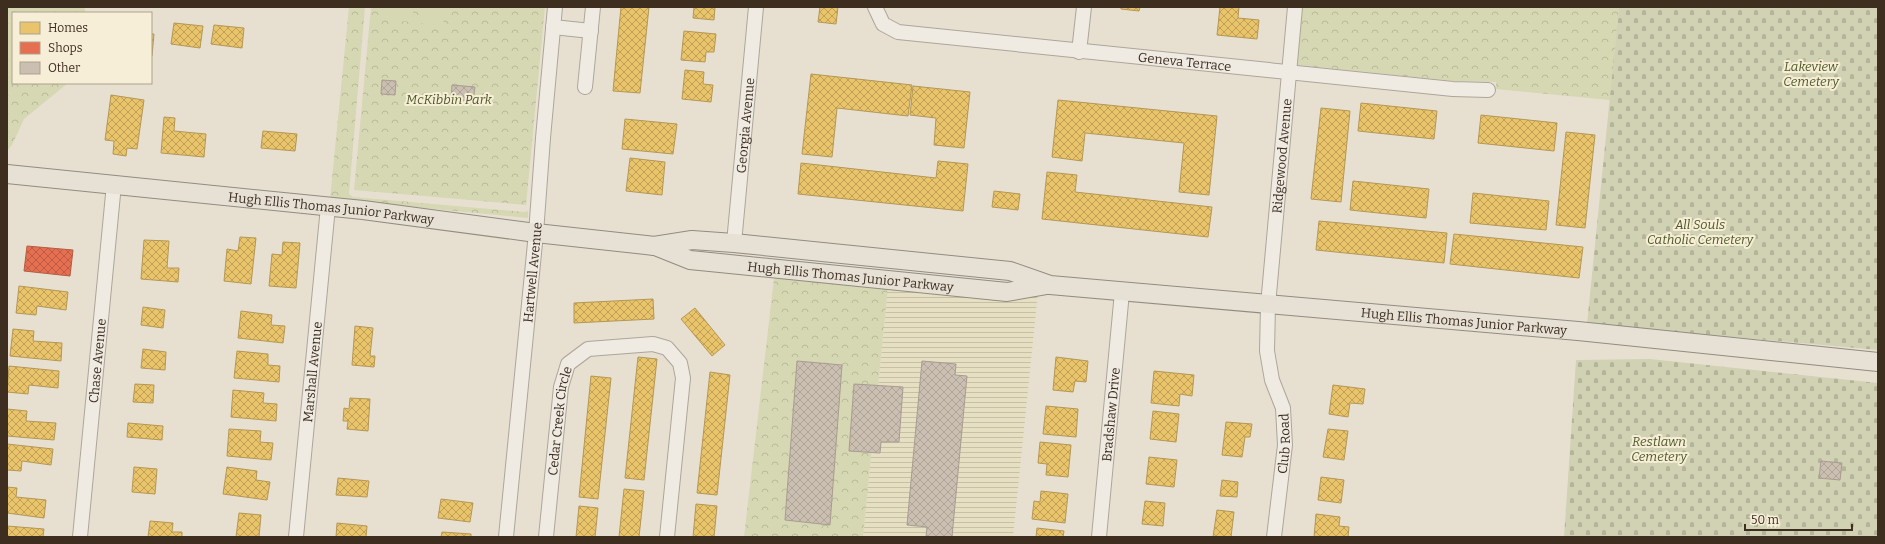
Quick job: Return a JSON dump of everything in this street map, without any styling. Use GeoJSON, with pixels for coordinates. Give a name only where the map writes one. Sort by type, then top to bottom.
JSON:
{"type":"FeatureCollection","features":[{"type":"Feature","properties":{"kind":"main road","name":"Hugh Ellis Thomas Junior Parkway"},"geometry":{"type":"LineString","coordinates":[[7,174],[328,207],[654,246],[690,260],[1007,292],[1050,285]]}},
{"type":"Feature","properties":{"kind":"main road","name":"Hugh Ellis Thomas Junior Parkway"},"geometry":{"type":"LineString","coordinates":[[654,246],[692,240],[734,243],[1010,271],[1050,285],[1578,332],[1878,362]]}},
{"type":"Feature","properties":{"kind":"street","name":"Hartwell Avenue"},"geometry":{"type":"LineString","coordinates":[[506,537],[536,233],[542,138],[555,7]]}},
{"type":"Feature","properties":{"kind":"street"},"geometry":{"type":"LineString","coordinates":[[585,87],[593,7]]}},
{"type":"Feature","properties":{"kind":"street","name":"Georgia Avenue"},"geometry":{"type":"LineString","coordinates":[[734,243],[756,7]]}},
{"type":"Feature","properties":{"kind":"street","name":"Geneva Terrace"},"geometry":{"type":"LineString","coordinates":[[875,7],[883,24],[898,32],[1079,52],[1453,89],[1488,90]]}},
{"type":"Feature","properties":{"kind":"street"},"geometry":{"type":"LineString","coordinates":[[1079,52],[1084,7]]}},
{"type":"Feature","properties":{"kind":"street","name":"Ridgewood Avenue"},"geometry":{"type":"LineString","coordinates":[[1268,305],[1295,7]]}},
{"type":"Feature","properties":{"kind":"street"},"geometry":{"type":"LineString","coordinates":[[553,27],[591,31]]}},
{"type":"Feature","properties":{"kind":"street","name":"Chase Avenue"},"geometry":{"type":"LineString","coordinates":[[80,537],[114,184]]}},
{"type":"Feature","properties":{"kind":"street","name":"Marshall Avenue"},"geometry":{"type":"LineString","coordinates":[[296,537],[328,207]]}},
{"type":"Feature","properties":{"kind":"street","name":"Bradshaw Drive"},"geometry":{"type":"LineString","coordinates":[[1099,537],[1122,292]]}},
{"type":"Feature","properties":{"kind":"street","name":"Club Road"},"geometry":{"type":"LineString","coordinates":[[1268,305],[1267,351],[1272,380],[1282,408],[1285,445],[1274,537]]}},
{"type":"Feature","properties":{"kind":"street","name":"Cedar Creek Circle"},"geometry":{"type":"LineString","coordinates":[[546,537],[561,387],[568,364],[588,349],[653,344],[667,348],[680,363],[683,378],[667,537]]}},
{"type":"Feature","properties":{"kind":"shaded area"},"geometry":{"type":"Polygon","coordinates":[[[889,276],[1038,292],[1013,537],[863,537],[889,276]]]}},
{"type":"Feature","properties":{"kind":"green space"},"geometry":{"type":"Polygon","coordinates":[[[7,7],[85,7],[85,12],[12,12],[12,84],[67,84],[24,119],[12,145],[7,151],[7,7]]]}},
{"type":"Feature","properties":{"kind":"green space"},"geometry":{"type":"Polygon","coordinates":[[[349,7],[365,7],[349,194],[353,197],[525,212],[528,211],[528,218],[330,199],[349,7]]]}},
{"type":"Feature","properties":{"kind":"green space","name":"McKibbin Park"},"geometry":{"type":"Polygon","coordinates":[[[371,7],[545,7],[526,205],[354,190],[371,7]]]}},
{"type":"Feature","properties":{"kind":"green space"},"geometry":{"type":"Polygon","coordinates":[[[390,7],[414,7],[412,22],[389,20],[390,7]]]}},
{"type":"Feature","properties":{"kind":"green space"},"geometry":{"type":"Polygon","coordinates":[[[422,7],[445,7],[443,26],[420,23],[422,7]]]}},
{"type":"Feature","properties":{"kind":"green space"},"geometry":{"type":"Polygon","coordinates":[[[1302,7],[1619,7],[1610,100],[1496,89],[1496,82],[1454,81],[1297,65],[1302,7]]]}},
{"type":"Feature","properties":{"kind":"green space","name":"All Souls Catholic Cemetery"},"geometry":{"type":"Polygon","coordinates":[[[1619,7],[1878,7],[1878,350],[1587,324],[1619,7]]]}},
{"type":"Feature","properties":{"kind":"green space"},"geometry":{"type":"Polygon","coordinates":[[[776,261],[889,276],[863,537],[744,537],[776,261]]]}},
{"type":"Feature","properties":{"kind":"green space","name":"Restlawn Cemetery"},"geometry":{"type":"Polygon","coordinates":[[[1650,359],[1878,383],[1878,537],[1564,537],[1576,360],[1650,359]]]}},
{"type":"Feature","properties":{"kind":"building: Homes"},"geometry":{"type":"Polygon","coordinates":[[[621,7],[649,7],[640,93],[613,91],[621,7]]]}},
{"type":"Feature","properties":{"kind":"building: Homes"},"geometry":{"type":"Polygon","coordinates":[[[694,7],[715,7],[714,20],[693,18],[694,7]]]}},
{"type":"Feature","properties":{"kind":"building: Homes"},"geometry":{"type":"Polygon","coordinates":[[[820,7],[838,7],[836,24],[818,22],[820,7]]]}},
{"type":"Feature","properties":{"kind":"building: Homes"},"geometry":{"type":"Polygon","coordinates":[[[1121,7],[1140,7],[1139,11],[1121,9],[1121,7]]]}},
{"type":"Feature","properties":{"kind":"building: Homes"},"geometry":{"type":"Polygon","coordinates":[[[1220,7],[1239,7],[1238,18],[1259,20],[1257,39],[1217,35],[1220,7]]]}},
{"type":"Feature","properties":{"kind":"building: Homes"},"geometry":{"type":"Polygon","coordinates":[[[174,23],[203,26],[200,48],[171,44],[174,23]]]}},
{"type":"Feature","properties":{"kind":"building: Homes"},"geometry":{"type":"Polygon","coordinates":[[[214,25],[244,28],[242,48],[211,44],[214,25]]]}},
{"type":"Feature","properties":{"kind":"building: Homes"},"geometry":{"type":"Polygon","coordinates":[[[684,31],[716,34],[714,52],[706,52],[705,62],[681,60],[684,31]]]}},
{"type":"Feature","properties":{"kind":"building: Homes"},"geometry":{"type":"Polygon","coordinates":[[[152,34],[154,34],[152,56],[152,34]]]}},
{"type":"Feature","properties":{"kind":"building: Homes"},"geometry":{"type":"Polygon","coordinates":[[[685,70],[704,72],[703,84],[713,85],[711,102],[682,99],[685,70]]]}},
{"type":"Feature","properties":{"kind":"building: Homes"},"geometry":{"type":"Polygon","coordinates":[[[811,74],[912,85],[908,116],[837,108],[832,157],[802,154],[811,74]]]}},
{"type":"Feature","properties":{"kind":"building: Homes"},"geometry":{"type":"Polygon","coordinates":[[[913,86],[970,92],[964,148],[934,145],[936,118],[910,115],[913,86]]]}},
{"type":"Feature","properties":{"kind":"building: Homes"},"geometry":{"type":"Polygon","coordinates":[[[111,95],[144,100],[137,149],[127,148],[126,156],[113,154],[114,141],[105,140],[111,95]]]}},
{"type":"Feature","properties":{"kind":"building: Homes"},"geometry":{"type":"Polygon","coordinates":[[[1058,100],[1217,116],[1209,195],[1179,192],[1184,143],[1085,133],[1082,161],[1052,157],[1058,100]]]}},
{"type":"Feature","properties":{"kind":"building: Homes"},"geometry":{"type":"Polygon","coordinates":[[[1361,103],[1437,111],[1434,139],[1358,131],[1361,103]]]}},
{"type":"Feature","properties":{"kind":"building: Homes"},"geometry":{"type":"Polygon","coordinates":[[[1321,108],[1350,111],[1341,202],[1311,199],[1321,108]]]}},
{"type":"Feature","properties":{"kind":"building: Homes"},"geometry":{"type":"Polygon","coordinates":[[[1481,115],[1557,123],[1554,151],[1478,143],[1481,115]]]}},
{"type":"Feature","properties":{"kind":"building: Homes"},"geometry":{"type":"Polygon","coordinates":[[[164,117],[175,118],[174,131],[206,134],[204,157],[161,153],[164,117]]]}},
{"type":"Feature","properties":{"kind":"building: Homes"},"geometry":{"type":"Polygon","coordinates":[[[625,119],[677,124],[673,154],[622,149],[625,119]]]}},
{"type":"Feature","properties":{"kind":"building: Homes"},"geometry":{"type":"Polygon","coordinates":[[[263,131],[297,134],[295,151],[261,148],[263,131]]]}},
{"type":"Feature","properties":{"kind":"building: Homes"},"geometry":{"type":"Polygon","coordinates":[[[1566,132],[1595,135],[1585,228],[1556,225],[1566,132]]]}},
{"type":"Feature","properties":{"kind":"building: Homes"},"geometry":{"type":"Polygon","coordinates":[[[630,158],[665,162],[662,195],[626,191],[630,158]]]}},
{"type":"Feature","properties":{"kind":"building: Homes"},"geometry":{"type":"Polygon","coordinates":[[[938,161],[968,164],[963,211],[798,194],[801,163],[936,178],[938,161]]]}},
{"type":"Feature","properties":{"kind":"building: Homes"},"geometry":{"type":"Polygon","coordinates":[[[1047,172],[1077,175],[1075,192],[1212,207],[1208,237],[1042,219],[1047,172]]]}},
{"type":"Feature","properties":{"kind":"building: Homes"},"geometry":{"type":"Polygon","coordinates":[[[1353,181],[1429,189],[1426,218],[1350,210],[1353,181]]]}},
{"type":"Feature","properties":{"kind":"building: Homes"},"geometry":{"type":"Polygon","coordinates":[[[994,191],[1020,194],[1018,210],[992,207],[994,191]]]}},
{"type":"Feature","properties":{"kind":"building: Homes"},"geometry":{"type":"Polygon","coordinates":[[[1473,193],[1549,201],[1546,230],[1470,223],[1473,193]]]}},
{"type":"Feature","properties":{"kind":"building: Homes"},"geometry":{"type":"Polygon","coordinates":[[[1319,221],[1447,233],[1444,263],[1316,250],[1319,221]]]}},
{"type":"Feature","properties":{"kind":"building: Homes"},"geometry":{"type":"Polygon","coordinates":[[[1454,234],[1583,247],[1579,278],[1450,264],[1454,234]]]}},
{"type":"Feature","properties":{"kind":"building: Homes"},"geometry":{"type":"Polygon","coordinates":[[[240,237],[256,238],[251,284],[224,281],[227,249],[238,251],[240,237]]]}},
{"type":"Feature","properties":{"kind":"building: Homes"},"geometry":{"type":"Polygon","coordinates":[[[144,240],[169,241],[167,268],[179,268],[178,282],[141,279],[144,240]]]}},
{"type":"Feature","properties":{"kind":"building: Homes"},"geometry":{"type":"Polygon","coordinates":[[[283,242],[300,243],[296,288],[269,286],[272,254],[282,255],[283,242]]]}},
{"type":"Feature","properties":{"kind":"building: Homes"},"geometry":{"type":"Polygon","coordinates":[[[19,286],[68,292],[66,310],[37,306],[36,315],[16,313],[19,286]]]}},
{"type":"Feature","properties":{"kind":"building: Homes"},"geometry":{"type":"Polygon","coordinates":[[[653,299],[654,319],[574,323],[574,303],[653,299]]]}},
{"type":"Feature","properties":{"kind":"building: Homes"},"geometry":{"type":"Polygon","coordinates":[[[143,307],[165,310],[163,328],[141,325],[143,307]]]}},
{"type":"Feature","properties":{"kind":"building: Homes"},"geometry":{"type":"Polygon","coordinates":[[[695,308],[725,345],[712,356],[681,319],[695,308]]]}},
{"type":"Feature","properties":{"kind":"building: Homes"},"geometry":{"type":"Polygon","coordinates":[[[241,311],[272,315],[271,325],[285,326],[283,343],[238,338],[241,311]]]}},
{"type":"Feature","properties":{"kind":"building: Homes"},"geometry":{"type":"Polygon","coordinates":[[[355,326],[373,328],[370,356],[375,356],[374,367],[352,365],[355,326]]]}},
{"type":"Feature","properties":{"kind":"building: Homes"},"geometry":{"type":"Polygon","coordinates":[[[13,329],[34,331],[33,341],[62,343],[61,361],[10,356],[13,329]]]}},
{"type":"Feature","properties":{"kind":"building: Homes"},"geometry":{"type":"Polygon","coordinates":[[[143,349],[166,352],[165,370],[141,368],[143,349]]]}},
{"type":"Feature","properties":{"kind":"building: Homes"},"geometry":{"type":"Polygon","coordinates":[[[237,351],[268,354],[268,365],[280,366],[279,382],[234,378],[237,351]]]}},
{"type":"Feature","properties":{"kind":"building: Homes"},"geometry":{"type":"Polygon","coordinates":[[[638,357],[657,359],[644,480],[625,478],[638,357]]]}},
{"type":"Feature","properties":{"kind":"building: Homes"},"geometry":{"type":"Polygon","coordinates":[[[1056,357],[1088,361],[1086,382],[1075,381],[1073,392],[1053,390],[1056,357]]]}},
{"type":"Feature","properties":{"kind":"building: Homes"},"geometry":{"type":"Polygon","coordinates":[[[9,366],[59,371],[58,388],[29,385],[28,394],[7,392],[9,366]]]}},
{"type":"Feature","properties":{"kind":"building: Homes"},"geometry":{"type":"Polygon","coordinates":[[[1154,371],[1194,375],[1192,396],[1180,394],[1179,406],[1151,403],[1154,371]]]}},
{"type":"Feature","properties":{"kind":"building: Homes"},"geometry":{"type":"Polygon","coordinates":[[[710,372],[730,375],[717,495],[697,493],[710,372]]]}},
{"type":"Feature","properties":{"kind":"building: Homes"},"geometry":{"type":"Polygon","coordinates":[[[591,376],[611,378],[598,499],[579,497],[591,376]]]}},
{"type":"Feature","properties":{"kind":"building: Homes"},"geometry":{"type":"Polygon","coordinates":[[[135,384],[154,385],[153,403],[133,402],[135,384]]]}},
{"type":"Feature","properties":{"kind":"building: Homes"},"geometry":{"type":"Polygon","coordinates":[[[1333,385],[1365,389],[1363,404],[1350,403],[1348,417],[1329,414],[1333,385]]]}},
{"type":"Feature","properties":{"kind":"building: Homes"},"geometry":{"type":"Polygon","coordinates":[[[233,390],[264,393],[263,403],[277,404],[276,421],[231,417],[233,390]]]}},
{"type":"Feature","properties":{"kind":"building: Homes"},"geometry":{"type":"Polygon","coordinates":[[[350,398],[370,399],[368,431],[347,429],[348,421],[343,421],[344,408],[349,409],[350,398]]]}},
{"type":"Feature","properties":{"kind":"building: Homes"},"geometry":{"type":"Polygon","coordinates":[[[1046,406],[1078,409],[1076,437],[1043,434],[1046,406]]]}},
{"type":"Feature","properties":{"kind":"building: Homes"},"geometry":{"type":"Polygon","coordinates":[[[7,409],[27,411],[26,421],[56,423],[54,440],[7,436],[7,409]]]}},
{"type":"Feature","properties":{"kind":"building: Homes"},"geometry":{"type":"Polygon","coordinates":[[[1153,411],[1179,414],[1176,442],[1150,439],[1153,411]]]}},
{"type":"Feature","properties":{"kind":"building: Homes"},"geometry":{"type":"Polygon","coordinates":[[[1226,422],[1252,424],[1250,437],[1245,437],[1242,457],[1222,455],[1226,422]]]}},
{"type":"Feature","properties":{"kind":"building: Homes"},"geometry":{"type":"Polygon","coordinates":[[[128,423],[163,426],[162,440],[127,437],[128,423]]]}},
{"type":"Feature","properties":{"kind":"building: Homes"},"geometry":{"type":"Polygon","coordinates":[[[229,429],[261,431],[260,442],[273,443],[271,460],[227,456],[229,429]]]}},
{"type":"Feature","properties":{"kind":"building: Homes"},"geometry":{"type":"Polygon","coordinates":[[[1328,429],[1348,431],[1344,460],[1323,457],[1328,429]]]}},
{"type":"Feature","properties":{"kind":"building: Homes"},"geometry":{"type":"Polygon","coordinates":[[[1040,442],[1071,445],[1068,477],[1046,475],[1047,464],[1038,463],[1040,442]]]}},
{"type":"Feature","properties":{"kind":"building: Homes"},"geometry":{"type":"Polygon","coordinates":[[[7,444],[53,449],[51,465],[22,461],[21,471],[7,470],[7,444]]]}},
{"type":"Feature","properties":{"kind":"building: Homes"},"geometry":{"type":"Polygon","coordinates":[[[1149,457],[1177,460],[1174,487],[1146,484],[1149,457]]]}},
{"type":"Feature","properties":{"kind":"building: Homes"},"geometry":{"type":"Polygon","coordinates":[[[134,467],[157,469],[155,494],[132,492],[134,467]]]}},
{"type":"Feature","properties":{"kind":"building: Homes"},"geometry":{"type":"Polygon","coordinates":[[[227,467],[257,471],[256,480],[270,482],[267,500],[223,494],[227,467]]]}},
{"type":"Feature","properties":{"kind":"building: Homes"},"geometry":{"type":"Polygon","coordinates":[[[1321,477],[1344,480],[1341,503],[1318,500],[1321,477]]]}},
{"type":"Feature","properties":{"kind":"building: Homes"},"geometry":{"type":"Polygon","coordinates":[[[338,478],[369,481],[367,497],[336,495],[338,478]]]}},
{"type":"Feature","properties":{"kind":"building: Homes"},"geometry":{"type":"Polygon","coordinates":[[[1222,480],[1238,482],[1237,497],[1220,496],[1222,480]]]}},
{"type":"Feature","properties":{"kind":"building: Homes"},"geometry":{"type":"Polygon","coordinates":[[[7,487],[17,488],[16,497],[46,500],[44,518],[7,513],[7,487]]]}},
{"type":"Feature","properties":{"kind":"building: Homes"},"geometry":{"type":"Polygon","coordinates":[[[624,489],[644,491],[639,537],[619,537],[624,489]]]}},
{"type":"Feature","properties":{"kind":"building: Homes"},"geometry":{"type":"Polygon","coordinates":[[[1041,491],[1068,494],[1065,523],[1032,519],[1034,501],[1040,502],[1041,491]]]}},
{"type":"Feature","properties":{"kind":"building: Homes"},"geometry":{"type":"Polygon","coordinates":[[[441,499],[473,503],[470,522],[438,518],[441,499]]]}},
{"type":"Feature","properties":{"kind":"building: Homes"},"geometry":{"type":"Polygon","coordinates":[[[1145,501],[1165,503],[1163,526],[1142,524],[1145,501]]]}},
{"type":"Feature","properties":{"kind":"building: Homes"},"geometry":{"type":"Polygon","coordinates":[[[696,504],[717,506],[714,537],[693,537],[696,504]]]}},
{"type":"Feature","properties":{"kind":"building: Homes"},"geometry":{"type":"Polygon","coordinates":[[[579,506],[598,508],[595,537],[576,537],[579,506]]]}},
{"type":"Feature","properties":{"kind":"building: Homes"},"geometry":{"type":"Polygon","coordinates":[[[1217,510],[1234,512],[1231,537],[1213,537],[1217,510]]]}},
{"type":"Feature","properties":{"kind":"building: Homes"},"geometry":{"type":"Polygon","coordinates":[[[239,513],[261,515],[259,537],[236,537],[239,513]]]}},
{"type":"Feature","properties":{"kind":"building: Homes"},"geometry":{"type":"Polygon","coordinates":[[[1316,514],[1340,517],[1339,526],[1349,527],[1348,537],[1314,537],[1316,514]]]}},
{"type":"Feature","properties":{"kind":"building: Homes"},"geometry":{"type":"Polygon","coordinates":[[[150,521],[173,523],[172,532],[182,532],[182,537],[148,537],[150,521]]]}},
{"type":"Feature","properties":{"kind":"building: Homes"},"geometry":{"type":"Polygon","coordinates":[[[337,523],[367,526],[366,537],[336,537],[337,523]]]}},
{"type":"Feature","properties":{"kind":"building: Homes"},"geometry":{"type":"Polygon","coordinates":[[[7,526],[44,529],[43,537],[7,537],[7,526]]]}},
{"type":"Feature","properties":{"kind":"building: Homes"},"geometry":{"type":"Polygon","coordinates":[[[1037,528],[1064,531],[1063,537],[1036,537],[1037,528]]]}},
{"type":"Feature","properties":{"kind":"building: Homes"},"geometry":{"type":"Polygon","coordinates":[[[442,532],[471,534],[471,537],[441,537],[442,532]]]}},
{"type":"Feature","properties":{"kind":"building: Shops"},"geometry":{"type":"Polygon","coordinates":[[[27,246],[73,250],[70,276],[24,271],[27,246]]]}},
{"type":"Feature","properties":{"kind":"building: Other"},"geometry":{"type":"Polygon","coordinates":[[[382,80],[396,81],[395,95],[381,94],[382,80]]]}},
{"type":"Feature","properties":{"kind":"building: Other"},"geometry":{"type":"Polygon","coordinates":[[[452,85],[475,87],[473,101],[451,99],[452,85]]]}},
{"type":"Feature","properties":{"kind":"building: Other"},"geometry":{"type":"Polygon","coordinates":[[[797,361],[842,365],[830,525],[785,520],[797,361]]]}},
{"type":"Feature","properties":{"kind":"building: Other"},"geometry":{"type":"Polygon","coordinates":[[[922,361],[956,364],[955,375],[967,376],[952,537],[926,537],[927,527],[907,525],[922,361]]]}},
{"type":"Feature","properties":{"kind":"building: Other"},"geometry":{"type":"Polygon","coordinates":[[[854,384],[903,387],[899,442],[881,442],[880,453],[849,451],[854,384]]]}},
{"type":"Feature","properties":{"kind":"building: Other"},"geometry":{"type":"Polygon","coordinates":[[[1821,461],[1842,463],[1840,480],[1819,478],[1821,461]]]}},
{"type":"Feature","properties":{"kind":"park label","name":"Lakeview Cemetery"},"geometry":{"type":"Point","coordinates":[1811,74]}}]}
